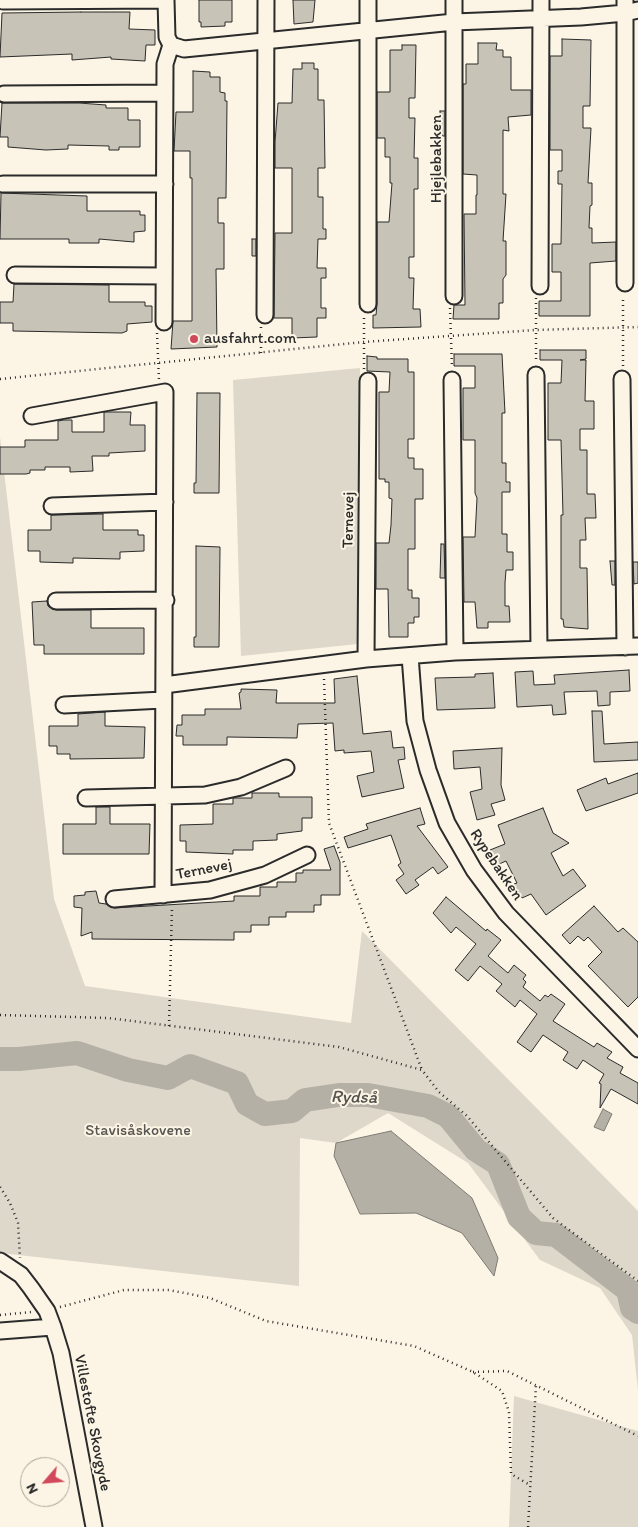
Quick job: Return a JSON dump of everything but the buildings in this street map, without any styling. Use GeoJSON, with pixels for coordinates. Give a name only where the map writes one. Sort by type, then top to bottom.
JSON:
{"type":"FeatureCollection","features":[{"type":"Feature","properties":{"kind":"street"},"geometry":{"type":"LineString","coordinates":[[3,1],[166,0],[167,37],[171,45],[165,64],[164,322]]}},
{"type":"Feature","properties":{"kind":"street"},"geometry":{"type":"LineString","coordinates":[[265,315],[266,0]]}},
{"type":"Feature","properties":{"kind":"street"},"geometry":{"type":"LineString","coordinates":[[368,0],[368,304]]}},
{"type":"Feature","properties":{"kind":"street","name":"Hjejlebakken"},"geometry":{"type":"LineString","coordinates":[[454,0],[454,296]]}},
{"type":"Feature","properties":{"kind":"street"},"geometry":{"type":"LineString","coordinates":[[540,286],[541,0]]}},
{"type":"Feature","properties":{"kind":"street"},"geometry":{"type":"LineString","coordinates":[[171,45],[184,49],[454,22],[541,17],[581,17],[629,8],[625,283]]}},
{"type":"Feature","properties":{"kind":"street"},"geometry":{"type":"LineString","coordinates":[[4,94],[165,93]]}},
{"type":"Feature","properties":{"kind":"street"},"geometry":{"type":"LineString","coordinates":[[3,184],[165,184]]}},
{"type":"Feature","properties":{"kind":"street"},"geometry":{"type":"LineString","coordinates":[[15,276],[164,276]]}},
{"type":"Feature","properties":{"kind":"street"},"geometry":{"type":"LineString","coordinates":[[536,375],[538,649]]}},
{"type":"Feature","properties":{"kind":"street"},"geometry":{"type":"LineString","coordinates":[[64,704],[164,692],[366,658],[456,652],[632,646],[622,379]]}},
{"type":"Feature","properties":{"kind":"street"},"geometry":{"type":"LineString","coordinates":[[452,380],[456,652]]}},
{"type":"Feature","properties":{"kind":"street","name":"Ternevej"},"geometry":{"type":"LineString","coordinates":[[366,658],[368,381]]}},
{"type":"Feature","properties":{"kind":"street"},"geometry":{"type":"LineString","coordinates":[[32,416],[165,392]]}},
{"type":"Feature","properties":{"kind":"street","name":"Ternevej"},"geometry":{"type":"LineString","coordinates":[[163,895],[166,600],[165,392]]}},
{"type":"Feature","properties":{"kind":"street"},"geometry":{"type":"LineString","coordinates":[[52,506],[165,502]]}},
{"type":"Feature","properties":{"kind":"street"},"geometry":{"type":"LineString","coordinates":[[56,601],[166,600]]}},
{"type":"Feature","properties":{"kind":"street","name":"Rypebakken"},"geometry":{"type":"LineString","coordinates":[[410,656],[415,721],[428,770],[447,823],[474,870],[506,913],[638,1049]]}},
{"type":"Feature","properties":{"kind":"street"},"geometry":{"type":"LineString","coordinates":[[86,798],[163,798],[205,795],[232,789],[286,768]]}},
{"type":"Feature","properties":{"kind":"street","name":"Ternevej"},"geometry":{"type":"LineString","coordinates":[[114,899],[210,890],[265,875],[307,856]]}},
{"type":"Feature","properties":{"kind":"street","name":"Villestofte Skovgyde"},"geometry":{"type":"LineString","coordinates":[[0,1261],[21,1276],[47,1311],[53,1327],[61,1353],[94,1527]]}},
{"type":"Feature","properties":{"kind":"street"},"geometry":{"type":"LineString","coordinates":[[0,1331],[53,1327]]}},
{"type":"Feature","properties":{"kind":"path"},"geometry":{"type":"LineString","coordinates":[[622,379],[623,289],[625,283]]}},
{"type":"Feature","properties":{"kind":"path"},"geometry":{"type":"LineString","coordinates":[[536,375],[536,292],[540,286]]}},
{"type":"Feature","properties":{"kind":"path"},"geometry":{"type":"LineString","coordinates":[[452,380],[450,300],[454,296]]}},
{"type":"Feature","properties":{"kind":"path"},"geometry":{"type":"LineString","coordinates":[[368,304],[364,308],[363,342],[364,373],[368,381]]}},
{"type":"Feature","properties":{"kind":"path"},"geometry":{"type":"LineString","coordinates":[[261,354],[261,317],[265,315]]}},
{"type":"Feature","properties":{"kind":"path"},"geometry":{"type":"LineString","coordinates":[[164,322],[156,329],[157,364],[160,382],[165,392]]}},
{"type":"Feature","properties":{"kind":"path"},"geometry":{"type":"LineString","coordinates":[[0,379],[261,354],[363,342],[535,330],[638,327]]}},
{"type":"Feature","properties":{"kind":"path"},"geometry":{"type":"LineString","coordinates":[[323,664],[329,822],[422,1070],[439,1092],[467,1116],[553,1218],[638,1281]]}},
{"type":"Feature","properties":{"kind":"path"},"geometry":{"type":"LineString","coordinates":[[168,1026],[172,922]]}},
{"type":"Feature","properties":{"kind":"path"},"geometry":{"type":"LineString","coordinates":[[0,1015],[108,1018],[339,1048],[422,1070]]}},
{"type":"Feature","properties":{"kind":"path"},"geometry":{"type":"LineString","coordinates":[[0,1187],[10,1203],[18,1223],[21,1276]]}},
{"type":"Feature","properties":{"kind":"path"},"geometry":{"type":"LineString","coordinates":[[0,1315],[47,1311],[124,1290],[169,1290],[210,1298],[266,1321],[414,1346],[472,1372],[502,1391],[509,1412],[511,1474],[530,1485]]}},
{"type":"Feature","properties":{"kind":"path"},"geometry":{"type":"LineString","coordinates":[[472,1372],[507,1371],[638,1436]]}},
{"type":"Feature","properties":{"kind":"path"},"geometry":{"type":"LineString","coordinates":[[528,1527],[536,1386]]}},
{"type":"Feature","properties":{"kind":"green space"},"geometry":{"type":"Polygon","coordinates":[[[360,368],[358,644],[241,656],[233,380],[360,368]]]}},
{"type":"Feature","properties":{"kind":"green space","name":"Stavisåskovene"},"geometry":{"type":"Polygon","coordinates":[[[0,437],[54,899],[85,986],[351,1023],[362,931],[638,1211],[638,1390],[632,1335],[600,1288],[540,1260],[468,1163],[388,1113],[336,1143],[300,1138],[299,1286],[0,1253],[0,437]]]}},
{"type":"Feature","properties":{"kind":"green space"},"geometry":{"type":"Polygon","coordinates":[[[514,1396],[638,1431],[638,1527],[509,1527],[514,1396]]]}},
{"type":"Feature","properties":{"kind":"shaded area"},"geometry":{"type":"Polygon","coordinates":[[[603,1109],[612,1114],[604,1131],[594,1127],[603,1109]]]}},
{"type":"Feature","properties":{"kind":"shaded area"},"geometry":{"type":"Polygon","coordinates":[[[391,1131],[472,1198],[498,1258],[494,1276],[462,1233],[416,1213],[360,1214],[334,1156],[336,1143],[391,1131]]]}},
{"type":"Feature","properties":{"kind":"waterway","name":"Rydså"},"geometry":{"type":"LineString","coordinates":[[0,1059],[77,1053],[128,1070],[168,1078],[190,1066],[237,1083],[247,1104],[265,1114],[292,1111],[305,1100],[339,1095],[368,1095],[428,1106],[448,1116],[476,1150],[498,1164],[519,1217],[536,1233],[556,1235],[628,1290],[632,1308],[638,1312]]}},
{"type":"Feature","properties":{"kind":"place","name":"ausfahrt.com"},"geometry":{"type":"Point","coordinates":[194,339]}}]}
